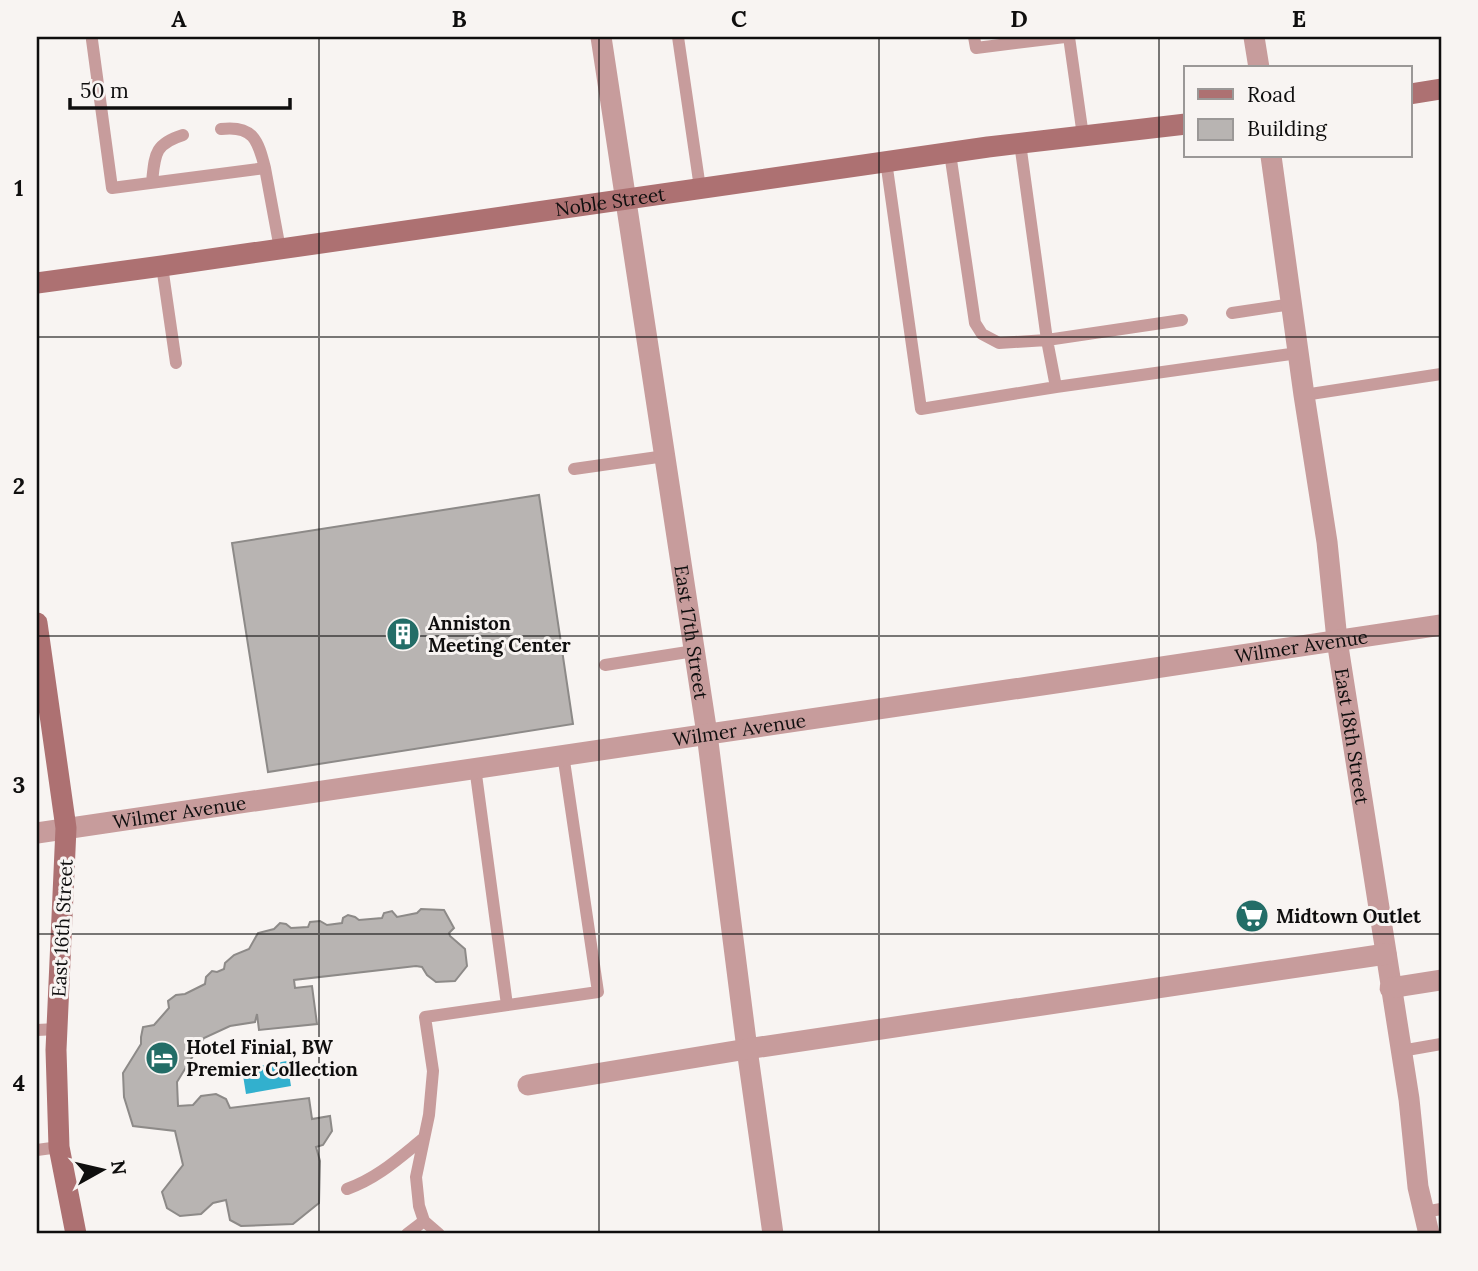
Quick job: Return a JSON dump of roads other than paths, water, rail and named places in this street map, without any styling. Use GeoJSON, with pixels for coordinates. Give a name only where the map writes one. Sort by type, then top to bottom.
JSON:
{"type":"FeatureCollection","features":[{"type":"Feature","properties":{"kind":"main road"},"geometry":{"type":"LineString","coordinates":[[1412,94],[1441,89]]}},
{"type":"Feature","properties":{"kind":"main road","name":"Noble Street"},"geometry":{"type":"LineString","coordinates":[[37,283],[950,152],[1184,124]]}},
{"type":"Feature","properties":{"kind":"main road","name":"East 16th Street"},"geometry":{"type":"LineString","coordinates":[[37,623],[66,828],[47,1030],[56,1050],[58,1147],[76,1234]]}},
{"type":"Feature","properties":{"kind":"street","name":"East 17th Street"},"geometry":{"type":"LineString","coordinates":[[601,37],[707,734],[773,1234]]}},
{"type":"Feature","properties":{"kind":"street"},"geometry":{"type":"LineString","coordinates":[[1254,37],[1259,66]]}},
{"type":"Feature","properties":{"kind":"street","name":"East 18th Street"},"geometry":{"type":"LineString","coordinates":[[1271,158],[1327,542],[1337,640],[1409,1099],[1418,1187],[1433,1210],[1429,1234]]}},
{"type":"Feature","properties":{"kind":"street","name":"Wilmer Avenue"},"geometry":{"type":"LineString","coordinates":[[37,833],[1441,625]]}},
{"type":"Feature","properties":{"kind":"street"},"geometry":{"type":"LineString","coordinates":[[528,1085],[747,1049],[1386,954]]}},
{"type":"Feature","properties":{"kind":"street"},"geometry":{"type":"LineString","coordinates":[[1390,988],[1441,980]]}},
{"type":"Feature","properties":{"kind":"lane"},"geometry":{"type":"LineString","coordinates":[[678,37],[700,188]]}},
{"type":"Feature","properties":{"kind":"lane"},"geometry":{"type":"LineString","coordinates":[[974,37],[976,48],[1067,37],[1083,136]]}},
{"type":"Feature","properties":{"kind":"lane"},"geometry":{"type":"LineString","coordinates":[[92,40],[112,188],[265,168]]}},
{"type":"Feature","properties":{"kind":"lane"},"geometry":{"type":"LineString","coordinates":[[221,129],[234,127],[250,132],[260,147],[280,249]]}},
{"type":"Feature","properties":{"kind":"lane"},"geometry":{"type":"LineString","coordinates":[[152,182],[155,157],[159,148],[171,139],[183,135]]}},
{"type":"Feature","properties":{"kind":"lane"},"geometry":{"type":"LineString","coordinates":[[1020,144],[1056,387]]}},
{"type":"Feature","properties":{"kind":"lane"},"geometry":{"type":"LineString","coordinates":[[950,152],[975,323],[982,334],[999,343],[1047,340],[1182,320]]}},
{"type":"Feature","properties":{"kind":"lane"},"geometry":{"type":"LineString","coordinates":[[886,162],[921,409],[1298,353]]}},
{"type":"Feature","properties":{"kind":"lane"},"geometry":{"type":"LineString","coordinates":[[162,267],[176,363]]}},
{"type":"Feature","properties":{"kind":"lane"},"geometry":{"type":"LineString","coordinates":[[1232,313],[1292,304]]}},
{"type":"Feature","properties":{"kind":"lane"},"geometry":{"type":"LineString","coordinates":[[1304,395],[1441,374]]}},
{"type":"Feature","properties":{"kind":"lane"},"geometry":{"type":"LineString","coordinates":[[574,469],[665,456]]}},
{"type":"Feature","properties":{"kind":"lane"},"geometry":{"type":"LineString","coordinates":[[606,665],[694,651]]}},
{"type":"Feature","properties":{"kind":"lane"},"geometry":{"type":"LineString","coordinates":[[439,1234],[424,1221],[419,1206],[416,1177],[429,1115],[433,1071],[425,1017],[598,992],[563,754]]}},
{"type":"Feature","properties":{"kind":"lane"},"geometry":{"type":"LineString","coordinates":[[475,767],[507,1005]]}},
{"type":"Feature","properties":{"kind":"lane"},"geometry":{"type":"LineString","coordinates":[[1401,1051],[1441,1044]]}},
{"type":"Feature","properties":{"kind":"lane"},"geometry":{"type":"LineString","coordinates":[[347,1189],[365,1183],[384,1171],[424,1138]]}},
{"type":"Feature","properties":{"kind":"lane"},"geometry":{"type":"LineString","coordinates":[[37,1150],[58,1147]]}},
{"type":"Feature","properties":{"kind":"lane"},"geometry":{"type":"LineString","coordinates":[[407,1234],[424,1221]]}},
{"type":"Feature","properties":{"kind":"water"},"geometry":{"type":"Polygon","coordinates":[[[287,1061],[291,1086],[246,1094],[242,1069],[287,1061]]]}},
{"type":"Feature","properties":{"kind":"place","name":"Anniston Meeting Center"},"geometry":{"type":"Point","coordinates":[403,634]}},
{"type":"Feature","properties":{"kind":"place","name":"Midtown Outlet"},"geometry":{"type":"Point","coordinates":[1252,916]}},
{"type":"Feature","properties":{"kind":"place","name":"Hotel Finial, BW Premier Collection"},"geometry":{"type":"Point","coordinates":[162,1058]}}]}
